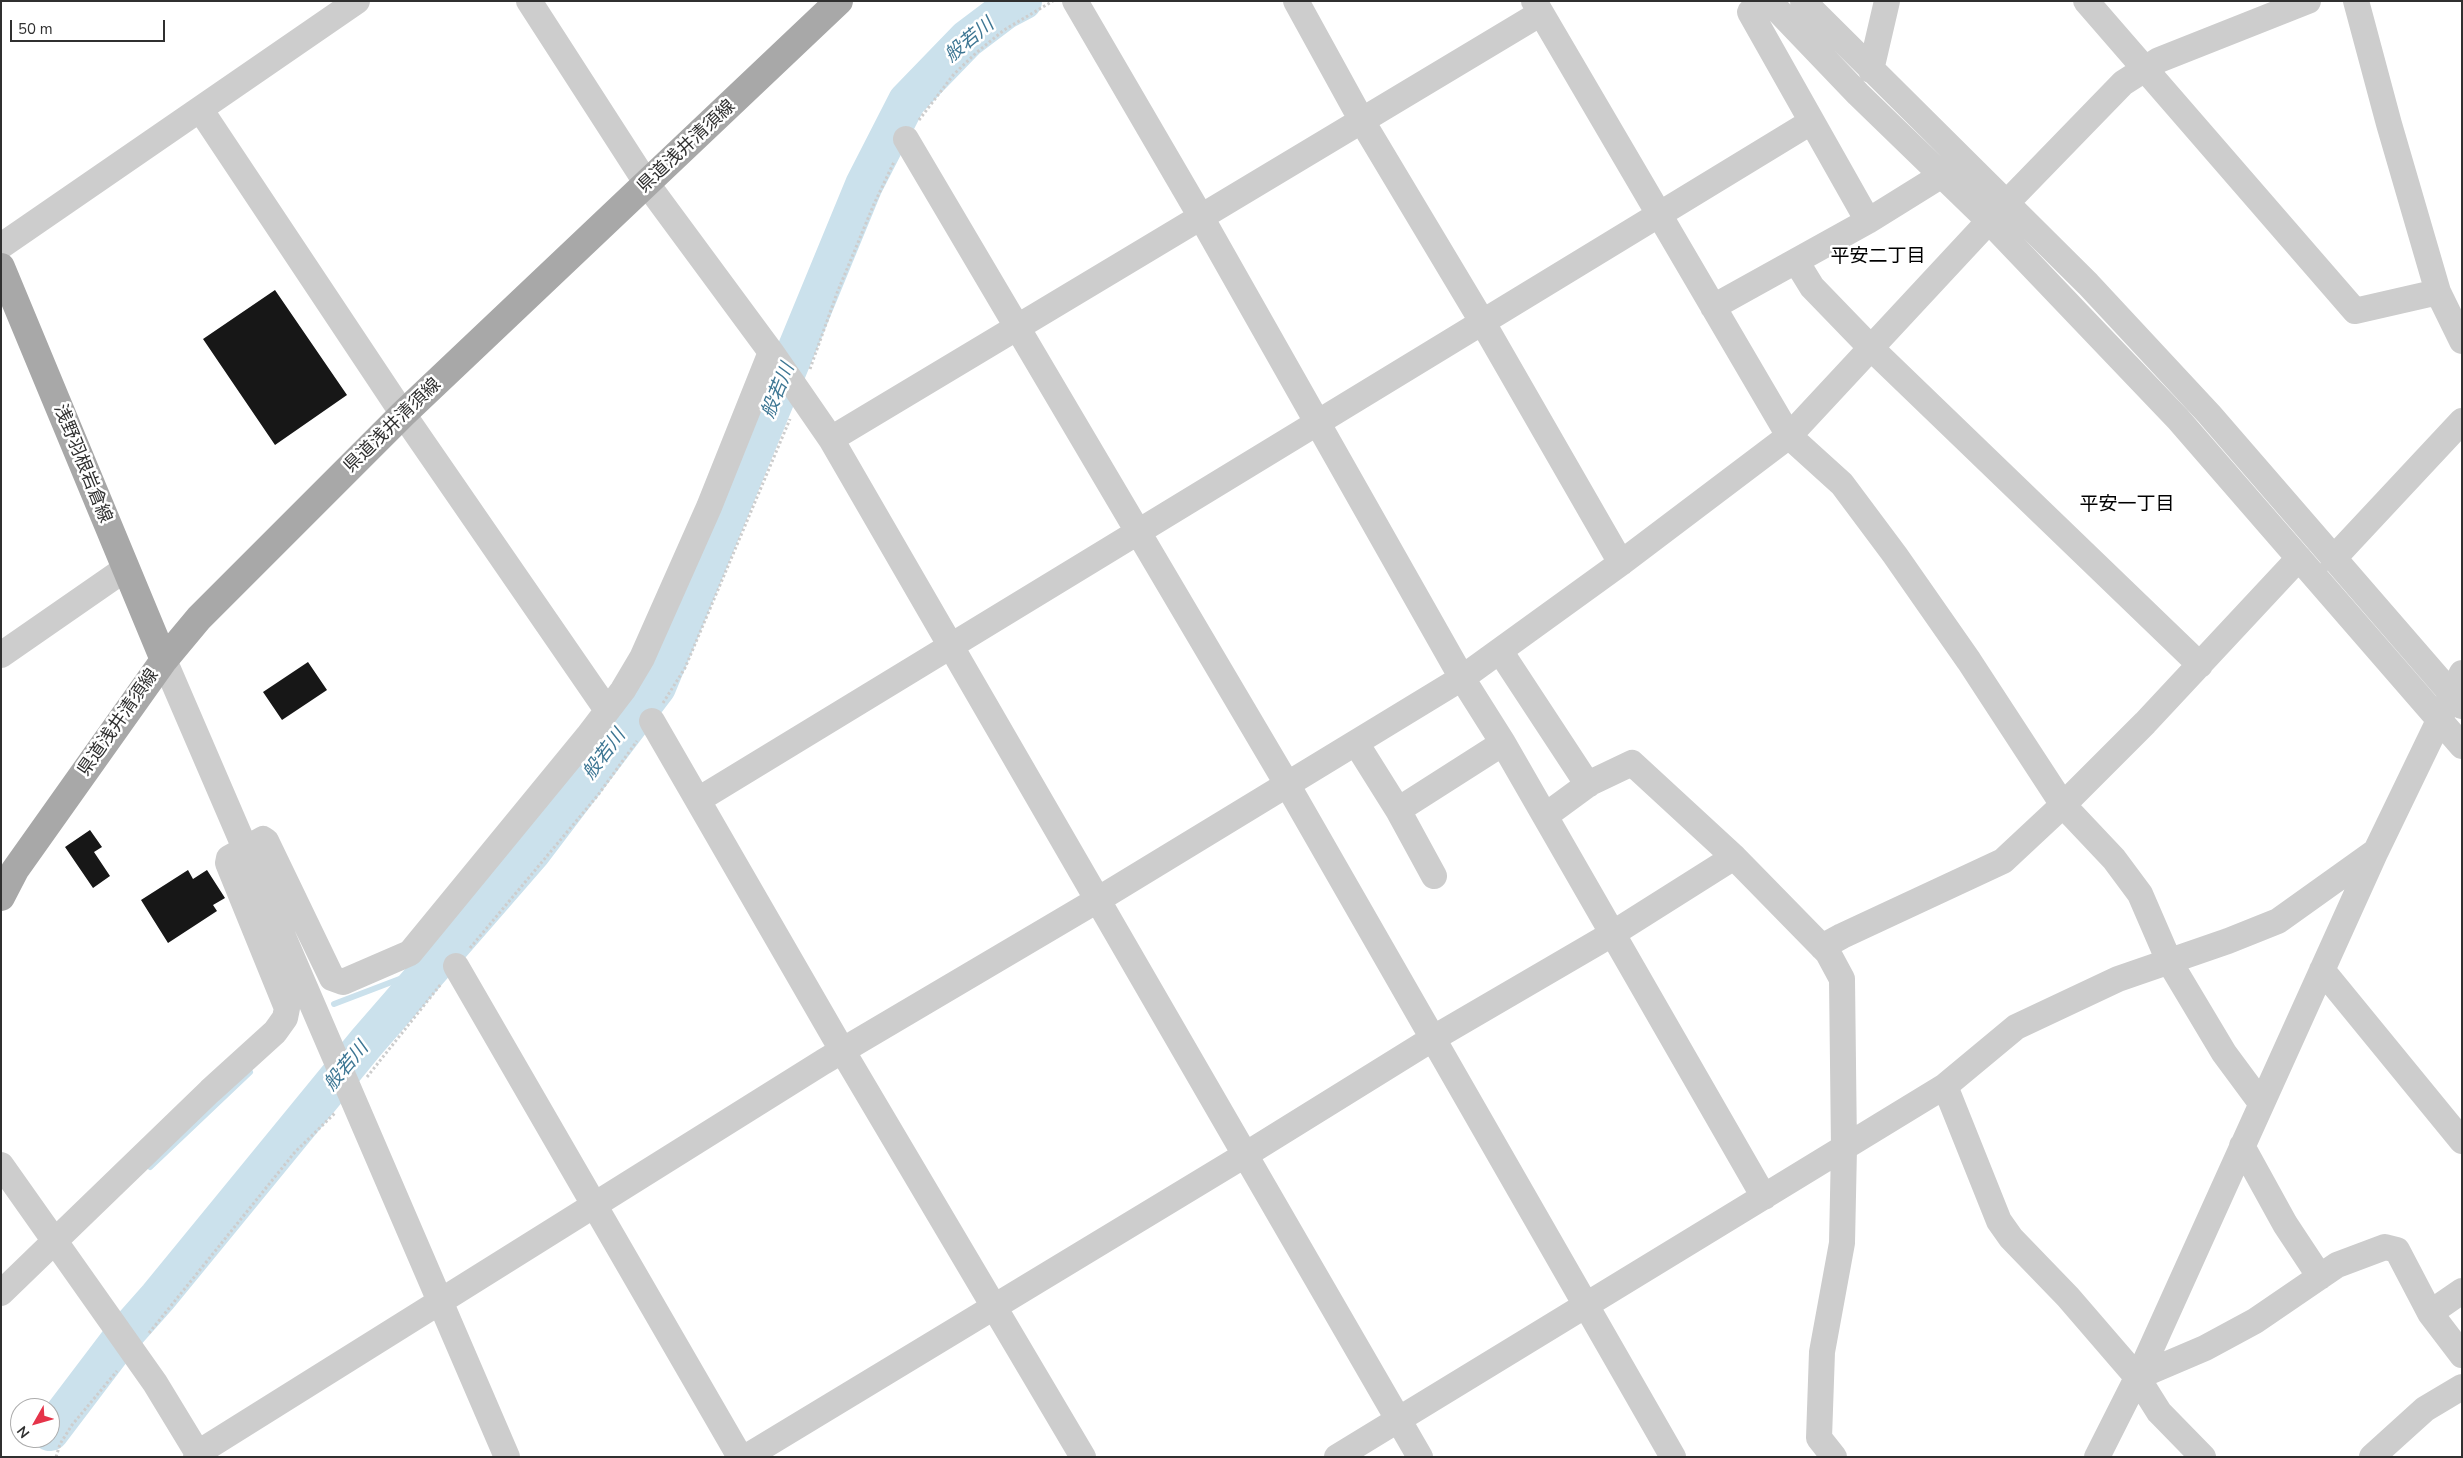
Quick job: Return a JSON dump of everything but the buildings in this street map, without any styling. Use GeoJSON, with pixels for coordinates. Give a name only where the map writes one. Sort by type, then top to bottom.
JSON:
{"type":"FeatureCollection","features":[{"type":"Feature","properties":{"kind":"main road","name":"県道浅井清須線"},"geometry":{"type":"LineString","coordinates":[[1,897],[15,870],[164,660],[199,618],[403,414],[839,1]]}},
{"type":"Feature","properties":{"kind":"main road","name":"浅野羽根岩倉線"},"geometry":{"type":"LineString","coordinates":[[1,267],[164,660]]}},
{"type":"Feature","properties":{"kind":"street"},"geometry":{"type":"LineString","coordinates":[[529,1],[647,184],[771,352],[831,439],[1420,1457]]}},
{"type":"Feature","properties":{"kind":"street"},"geometry":{"type":"LineString","coordinates":[[1075,1],[1201,217],[1462,678],[1503,743],[1764,1197]]}},
{"type":"Feature","properties":{"kind":"street"},"geometry":{"type":"LineString","coordinates":[[1296,1],[1362,121],[1483,322],[1621,563]]}},
{"type":"Feature","properties":{"kind":"street"},"geometry":{"type":"LineString","coordinates":[[1764,1],[1750,12],[1868,222]]}},
{"type":"Feature","properties":{"kind":"street"},"geometry":{"type":"LineString","coordinates":[[1769,1],[1858,94],[1989,221],[2178,419],[2462,746]]}},
{"type":"Feature","properties":{"kind":"street"},"geometry":{"type":"LineString","coordinates":[[1803,1],[2088,284],[2209,414],[2334,559],[2459,692],[2440,720],[2376,851],[2137,1377],[2097,1457]]}},
{"type":"Feature","properties":{"kind":"street"},"geometry":{"type":"LineString","coordinates":[[1871,70],[1887,1]]}},
{"type":"Feature","properties":{"kind":"street"},"geometry":{"type":"LineString","coordinates":[[2086,1],[2355,311],[2438,292]]}},
{"type":"Feature","properties":{"kind":"street"},"geometry":{"type":"LineString","coordinates":[[1,1165],[155,1383],[198,1456],[594,1204],[842,1050],[1099,900],[1462,678],[1621,563],[1789,436],[1989,221],[2123,83],[2159,60],[2308,1]]}},
{"type":"Feature","properties":{"kind":"street"},"geometry":{"type":"LineString","coordinates":[[2356,1],[2388,124],[2438,292],[2462,341]]}},
{"type":"Feature","properties":{"kind":"street"},"geometry":{"type":"LineString","coordinates":[[1,246],[200,109],[342,5]]}},
{"type":"Feature","properties":{"kind":"street"},"geometry":{"type":"LineString","coordinates":[[831,439],[1362,121],[1538,7],[1789,436],[1842,484],[1895,555],[1969,661],[2063,805],[2114,859],[2140,894],[2169,961],[2224,1054],[2261,1103]]}},
{"type":"Feature","properties":{"kind":"street"},"geometry":{"type":"LineString","coordinates":[[200,109],[403,414],[607,710]]}},
{"type":"Feature","properties":{"kind":"street"},"geometry":{"type":"LineString","coordinates":[[698,800],[1811,122]]}},
{"type":"Feature","properties":{"kind":"street"},"geometry":{"type":"LineString","coordinates":[[906,139],[1287,784],[1673,1457]]}},
{"type":"Feature","properties":{"kind":"street"},"geometry":{"type":"LineString","coordinates":[[1713,307],[1868,222],[1942,175]]}},
{"type":"Feature","properties":{"kind":"street"},"geometry":{"type":"LineString","coordinates":[[1796,261],[1812,287],[1871,348],[2200,665]]}},
{"type":"Feature","properties":{"kind":"street"},"geometry":{"type":"LineString","coordinates":[[1,1293],[204,1097],[275,1032],[285,1018],[287,1008],[228,863],[229,858],[263,839],[266,841],[332,978],[343,982],[410,953],[623,690],[642,658],[710,507],[771,352]]}},
{"type":"Feature","properties":{"kind":"street"},"geometry":{"type":"LineString","coordinates":[[2334,559],[2462,421]]}},
{"type":"Feature","properties":{"kind":"street"},"geometry":{"type":"LineString","coordinates":[[1822,947],[2003,861],[2063,805],[2200,665],[2299,558]]}},
{"type":"Feature","properties":{"kind":"street"},"geometry":{"type":"LineString","coordinates":[[1,655],[125,569]]}},
{"type":"Feature","properties":{"kind":"street"},"geometry":{"type":"LineString","coordinates":[[1500,651],[1588,785]]}},
{"type":"Feature","properties":{"kind":"street"},"geometry":{"type":"LineString","coordinates":[[164,660],[507,1457]]}},
{"type":"Feature","properties":{"kind":"street"},"geometry":{"type":"LineString","coordinates":[[652,721],[842,1050],[1083,1457]]}},
{"type":"Feature","properties":{"kind":"street"},"geometry":{"type":"LineString","coordinates":[[1356,743],[1398,810],[1434,876]]}},
{"type":"Feature","properties":{"kind":"street"},"geometry":{"type":"LineString","coordinates":[[1398,810],[1503,743]]}},
{"type":"Feature","properties":{"kind":"street"},"geometry":{"type":"LineString","coordinates":[[1545,816],[1588,785],[1632,763],[1734,857],[1828,953],[1842,979],[1844,1148],[1842,1243],[1822,1352],[1819,1438],[1834,1457]]}},
{"type":"Feature","properties":{"kind":"street"},"geometry":{"type":"LineString","coordinates":[[1337,1457],[1945,1086],[2016,1027],[2118,978],[2278,921],[2376,851]]}},
{"type":"Feature","properties":{"kind":"street"},"geometry":{"type":"LineString","coordinates":[[746,1457],[1245,1155],[1432,1038],[1612,934],[1734,857]]}},
{"type":"Feature","properties":{"kind":"street"},"geometry":{"type":"LineString","coordinates":[[456,966],[740,1457]]}},
{"type":"Feature","properties":{"kind":"street"},"geometry":{"type":"LineString","coordinates":[[2322,970],[2462,1140]]}},
{"type":"Feature","properties":{"kind":"street"},"geometry":{"type":"LineString","coordinates":[[1945,1086],[1999,1221],[2011,1238],[2068,1297],[2137,1377],[2159,1412],[2203,1457]]}},
{"type":"Feature","properties":{"kind":"street"},"geometry":{"type":"LineString","coordinates":[[2242,1146],[2286,1224],[2320,1277]]}},
{"type":"Feature","properties":{"kind":"street"},"geometry":{"type":"LineString","coordinates":[[2137,1377],[2205,1348],[2255,1321],[2337,1265],[2385,1247],[2397,1250],[2430,1313],[2462,1355]]}},
{"type":"Feature","properties":{"kind":"street"},"geometry":{"type":"LineString","coordinates":[[2430,1313],[2462,1291]]}},
{"type":"Feature","properties":{"kind":"street"},"geometry":{"type":"LineString","coordinates":[[2372,1457],[2425,1409],[2462,1387]]}},
{"type":"Feature","properties":{"kind":"waterway","name":"般若川"},"geometry":{"type":"LineString","coordinates":[[60,1419],[119,1341],[158,1297],[366,1043],[532,852],[657,687],[864,185],[907,101],[967,39],[1004,11],[1023,1]]}},
{"type":"Feature","properties":{"kind":"waterway"},"geometry":{"type":"LineString","coordinates":[[334,1004],[431,967]]}},
{"type":"Feature","properties":{"kind":"waterway"},"geometry":{"type":"LineString","coordinates":[[150,1167],[250,1072]]}},
{"type":"Feature","properties":{"kind":"district","name":"平安二丁目"},"geometry":{"type":"Point","coordinates":[1878,257]}},
{"type":"Feature","properties":{"kind":"district","name":"平安一丁目"},"geometry":{"type":"Point","coordinates":[2127,505]}}]}
